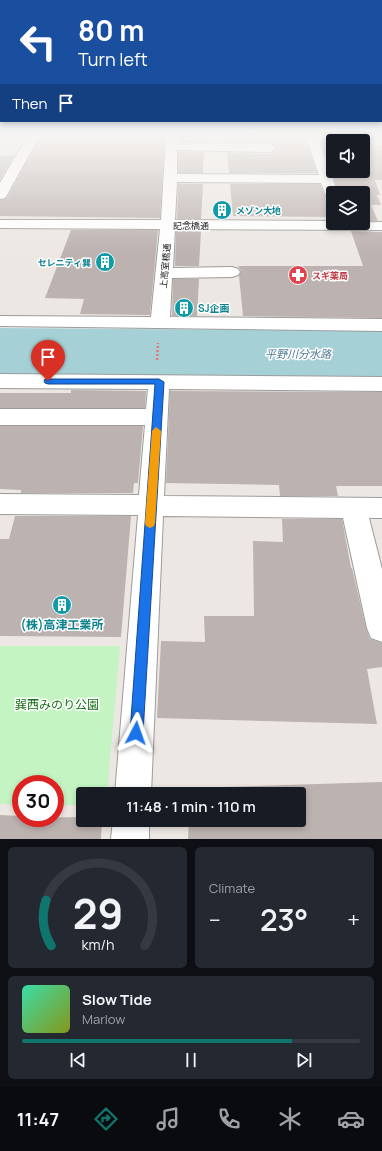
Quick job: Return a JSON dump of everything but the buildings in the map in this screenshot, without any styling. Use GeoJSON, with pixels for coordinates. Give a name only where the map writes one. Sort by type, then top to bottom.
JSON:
{"type":"FeatureCollection","features":[{"type":"Feature","properties":{"kind":"street"},"geometry":{"type":"LineString","coordinates":[[0,195],[10,176]]}},
{"type":"Feature","properties":{"kind":"street"},"geometry":{"type":"LineString","coordinates":[[325,176],[329,186]]}},
{"type":"Feature","properties":{"kind":"street"},"geometry":{"type":"LineString","coordinates":[[170,178],[326,179]]}},
{"type":"Feature","properties":{"kind":"street","name":"上高室橋通"},"geometry":{"type":"LineString","coordinates":[[159,332],[168,225],[170,178]]}},
{"type":"Feature","properties":{"kind":"street","name":"記念橋通"},"geometry":{"type":"LineString","coordinates":[[0,224],[326,224]]}},
{"type":"Feature","properties":{"kind":"street","name":"記念橋通"},"geometry":{"type":"LineString","coordinates":[[370,225],[382,226]]}},
{"type":"Feature","properties":{"kind":"street"},"geometry":{"type":"LineString","coordinates":[[164,272],[232,272]]}},
{"type":"Feature","properties":{"kind":"street"},"geometry":{"type":"LineString","coordinates":[[0,321],[159,332],[382,325]]}},
{"type":"Feature","properties":{"kind":"street"},"geometry":{"type":"LineString","coordinates":[[0,381],[158,373],[382,384]]}},
{"type":"Feature","properties":{"kind":"street"},"geometry":{"type":"LineString","coordinates":[[133,787],[157,417],[158,373]]}},
{"type":"Feature","properties":{"kind":"street"},"geometry":{"type":"LineString","coordinates":[[0,417],[157,417]]}},
{"type":"Feature","properties":{"kind":"street"},"geometry":{"type":"LineString","coordinates":[[0,504],[382,508]]}},
{"type":"Feature","properties":{"kind":"street"},"geometry":{"type":"LineString","coordinates":[[354,508],[382,628]]}},
{"type":"Feature","properties":{"kind":"street"},"geometry":{"type":"LineString","coordinates":[[130,839],[131,827]]}},
{"type":"Feature","properties":{"kind":"path"},"geometry":{"type":"LineString","coordinates":[[158,373],[159,332]]}},
{"type":"Feature","properties":{"kind":"green space","name":"巽西みのり公園"},"geometry":{"type":"Polygon","coordinates":[[[0,646],[120,646],[108,787],[76,787],[76,805],[64,805],[64,775],[12,775],[12,805],[0,804],[0,646]]]}},
{"type":"Feature","properties":{"kind":"water","name":"平野川分水路"},"geometry":{"type":"Polygon","coordinates":[[[0,328],[382,331],[382,377],[0,374],[0,328]]]}},
{"type":"Feature","properties":{"kind":"slow traffic"},"geometry":{"type":"LineString","coordinates":[[150,523],[156,431]]}},
{"type":"Feature","properties":{"kind":"place","name":"メゾン大地"},"geometry":{"type":"Point","coordinates":[222,210]}},
{"type":"Feature","properties":{"kind":"place","name":"セレニティ巽"},"geometry":{"type":"Point","coordinates":[105,262]}},
{"type":"Feature","properties":{"kind":"place","name":"スギ薬局"},"geometry":{"type":"Point","coordinates":[298,275]}},
{"type":"Feature","properties":{"kind":"place","name":"SJ企画"},"geometry":{"type":"Point","coordinates":[184,308]}},
{"type":"Feature","properties":{"kind":"place","name":"(株)高津工業所"},"geometry":{"type":"Point","coordinates":[62,605]}},
{"type":"Feature","properties":{"kind":"route"},"geometry":{"type":"LineString","coordinates":[[48,381],[159,382],[136,733]]}}]}
